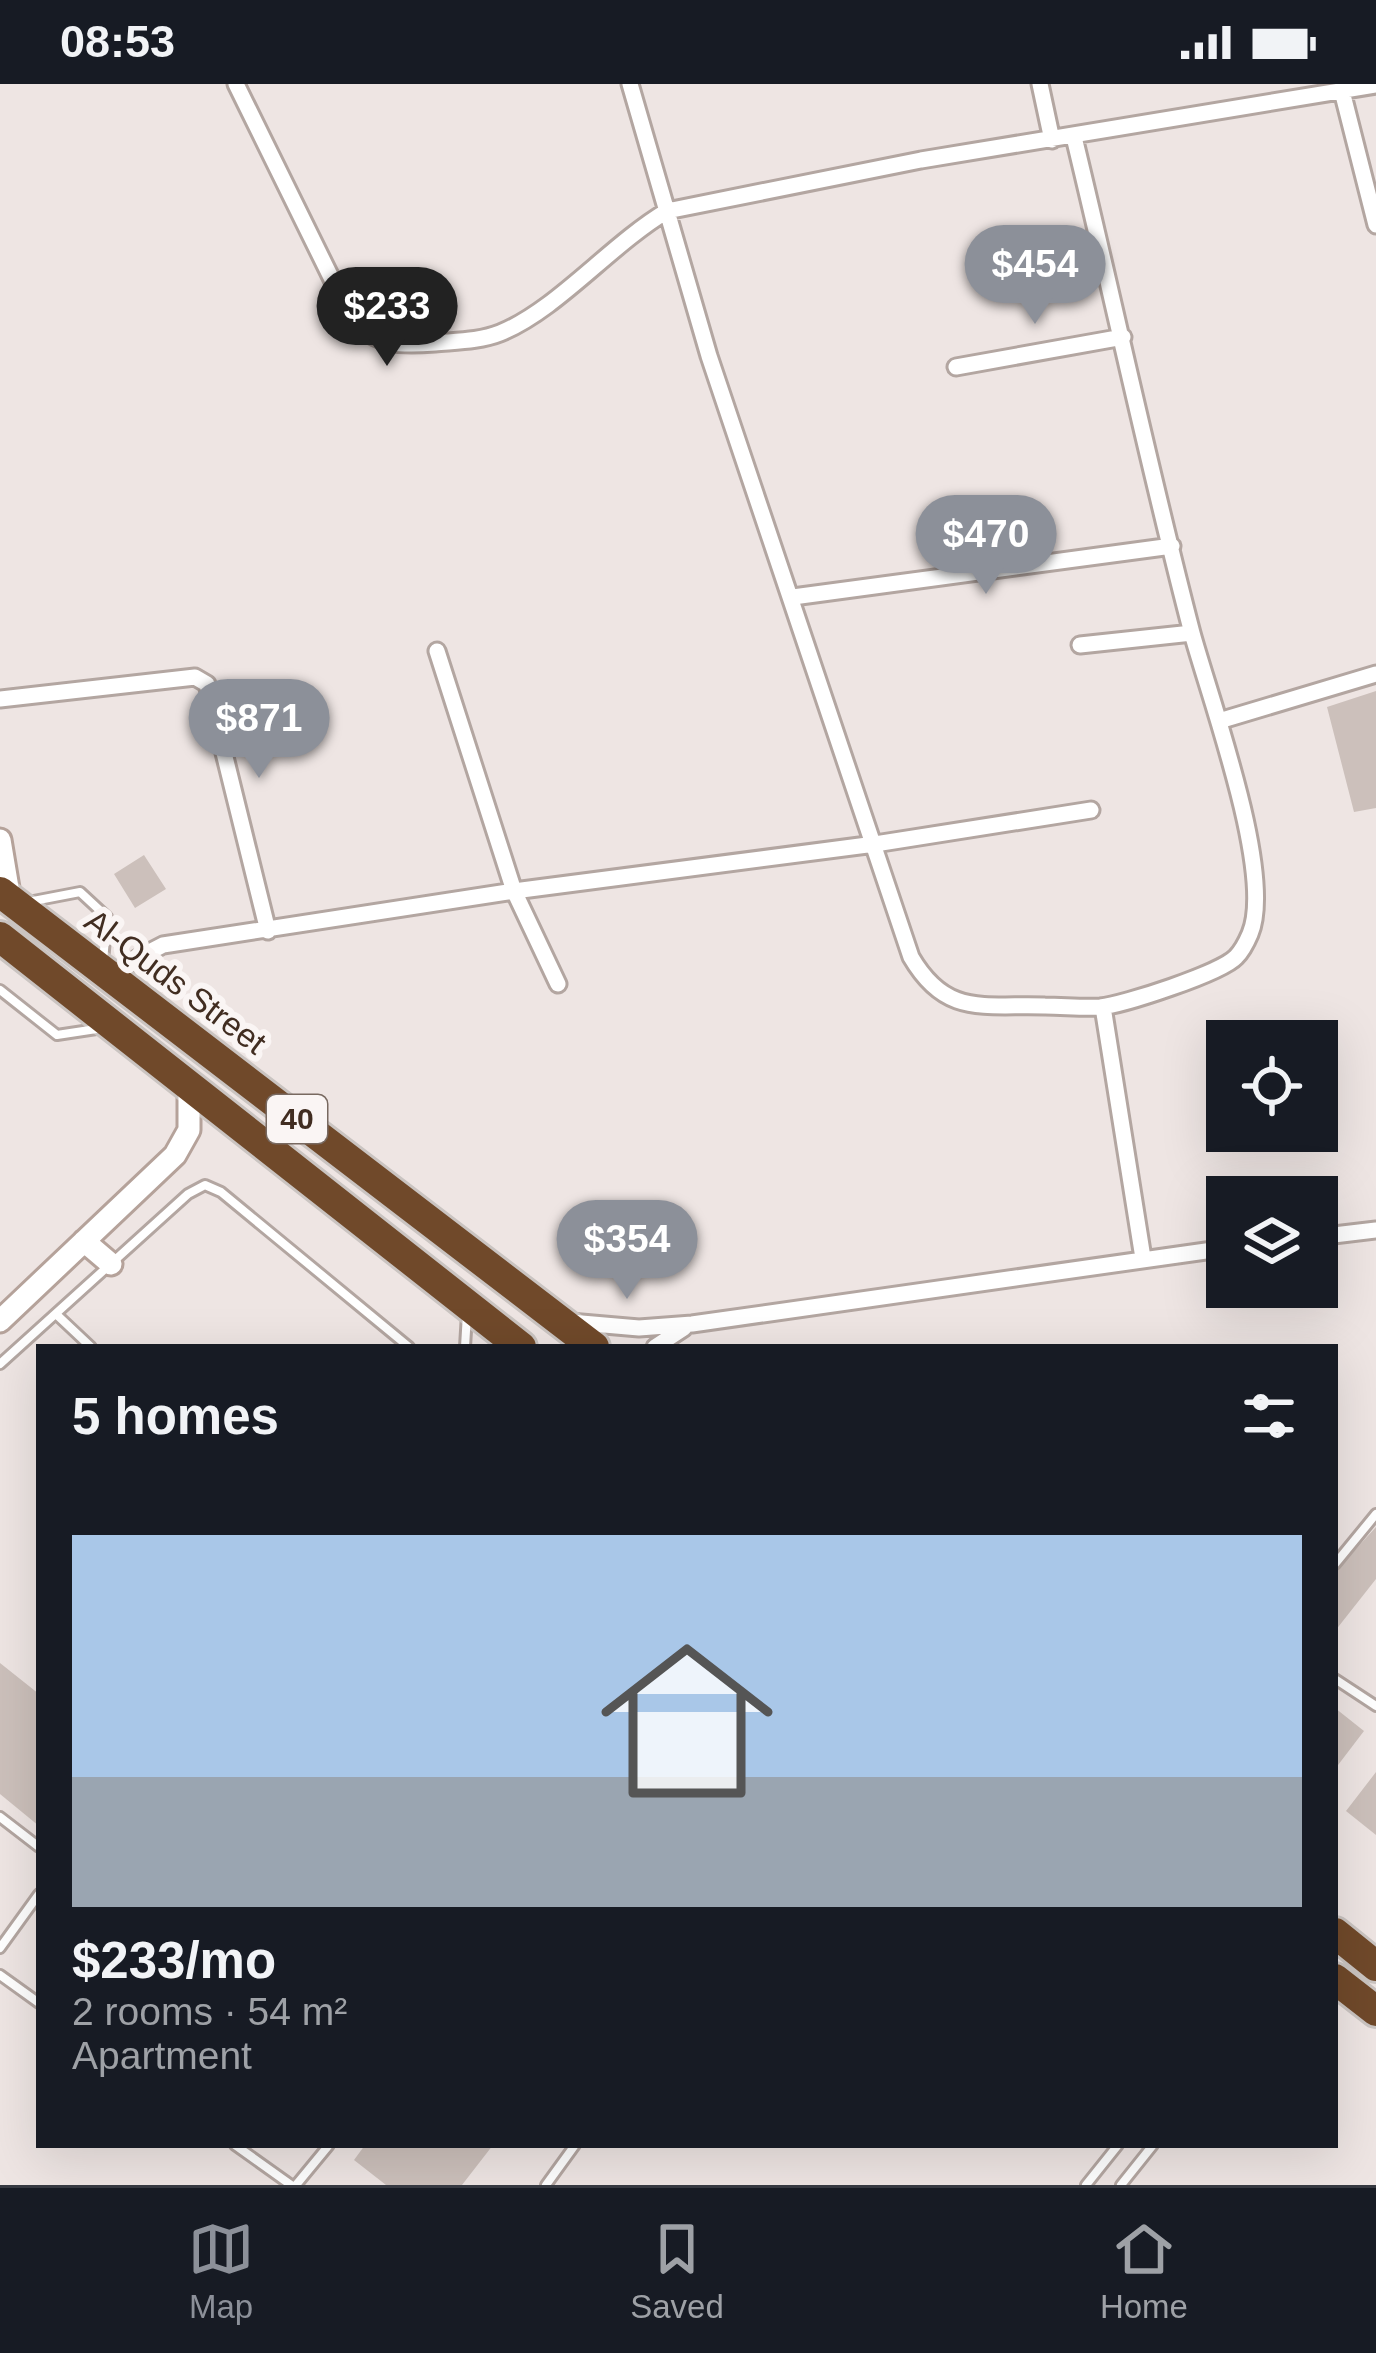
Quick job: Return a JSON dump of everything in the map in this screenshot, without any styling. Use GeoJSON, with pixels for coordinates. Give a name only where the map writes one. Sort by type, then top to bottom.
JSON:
{"type":"FeatureCollection","features":[{"type":"Feature","properties":{"kind":"highway","name":"Al-Quds Street"},"geometry":{"type":"LineString","coordinates":[[9,899],[590,1344]]}},
{"type":"Feature","properties":{"kind":"highway","name":"40"},"geometry":{"type":"LineString","coordinates":[[0,937],[517,1344]]}},
{"type":"Feature","properties":{"kind":"highway"},"geometry":{"type":"LineString","coordinates":[[1338,1935],[1376,1966]]}},
{"type":"Feature","properties":{"kind":"highway"},"geometry":{"type":"LineString","coordinates":[[1338,1981],[1376,2011]]}},
{"type":"Feature","properties":{"kind":"main road"},"geometry":{"type":"LineString","coordinates":[[0,840],[9,899]]}},
{"type":"Feature","properties":{"kind":"main road"},"geometry":{"type":"LineString","coordinates":[[0,1321],[184,1143],[189,1130],[189,1082]]}},
{"type":"Feature","properties":{"kind":"main road"},"geometry":{"type":"LineString","coordinates":[[84,1241],[111,1264]]}},
{"type":"Feature","properties":{"kind":"street"},"geometry":{"type":"LineString","coordinates":[[236,84],[351,318],[383,344],[467,340],[503,332],[548,304],[636,230],[667,211],[921,160],[1376,85]]}},
{"type":"Feature","properties":{"kind":"street"},"geometry":{"type":"LineString","coordinates":[[630,84],[709,356],[910,957],[926,984],[965,1004],[1102,1007],[1215,972],[1235,958],[1257,912],[1237,787],[1192,633],[1073,136]]}},
{"type":"Feature","properties":{"kind":"street"},"geometry":{"type":"LineString","coordinates":[[1040,84],[1052,140]]}},
{"type":"Feature","properties":{"kind":"street"},"geometry":{"type":"LineString","coordinates":[[1342,92],[1376,225]]}},
{"type":"Feature","properties":{"kind":"street"},"geometry":{"type":"LineString","coordinates":[[956,367],[1123,337]]}},
{"type":"Feature","properties":{"kind":"street"},"geometry":{"type":"LineString","coordinates":[[793,597],[1172,546]]}},
{"type":"Feature","properties":{"kind":"street"},"geometry":{"type":"LineString","coordinates":[[1080,645],[1192,633]]}},
{"type":"Feature","properties":{"kind":"street"},"geometry":{"type":"LineString","coordinates":[[436,651],[514,891],[558,984]]}},
{"type":"Feature","properties":{"kind":"street"},"geometry":{"type":"LineString","coordinates":[[1219,721],[1376,674]]}},
{"type":"Feature","properties":{"kind":"street"},"geometry":{"type":"LineString","coordinates":[[0,699],[195,677],[208,684],[268,931]]}},
{"type":"Feature","properties":{"kind":"street"},"geometry":{"type":"LineString","coordinates":[[107,973],[163,945],[1091,810]]}},
{"type":"Feature","properties":{"kind":"street"},"geometry":{"type":"LineString","coordinates":[[1102,1007],[1143,1258]]}},
{"type":"Feature","properties":{"kind":"street"},"geometry":{"type":"LineString","coordinates":[[1338,1235],[1376,1230]]}},
{"type":"Feature","properties":{"kind":"street"},"geometry":{"type":"LineString","coordinates":[[560,1321],[639,1328],[692,1324],[1206,1250]]}},
{"type":"Feature","properties":{"kind":"street"},"geometry":{"type":"LineString","coordinates":[[661,1344],[692,1324]]}},
{"type":"Feature","properties":{"kind":"lane"},"geometry":{"type":"LineString","coordinates":[[9,899],[80,892],[107,917],[107,973]]}},
{"type":"Feature","properties":{"kind":"lane"},"geometry":{"type":"LineString","coordinates":[[0,990],[57,1035],[116,1026]]}},
{"type":"Feature","properties":{"kind":"lane"},"geometry":{"type":"LineString","coordinates":[[0,1364],[197,1187],[214,1187],[405,1344]]}},
{"type":"Feature","properties":{"kind":"lane"},"geometry":{"type":"LineString","coordinates":[[465,1344],[468,1306]]}},
{"type":"Feature","properties":{"kind":"lane"},"geometry":{"type":"LineString","coordinates":[[57,1315],[88,1344]]}},
{"type":"Feature","properties":{"kind":"lane"},"geometry":{"type":"LineString","coordinates":[[1338,1560],[1376,1514]]}},
{"type":"Feature","properties":{"kind":"lane"},"geometry":{"type":"LineString","coordinates":[[1338,1680],[1376,1706]]}},
{"type":"Feature","properties":{"kind":"lane"},"geometry":{"type":"LineString","coordinates":[[0,1817],[36,1845]]}},
{"type":"Feature","properties":{"kind":"lane"},"geometry":{"type":"LineString","coordinates":[[0,1948],[36,1898]]}},
{"type":"Feature","properties":{"kind":"lane"},"geometry":{"type":"LineString","coordinates":[[0,1975],[36,2001]]}},
{"type":"Feature","properties":{"kind":"lane"},"geometry":{"type":"LineString","coordinates":[[239,2148],[294,2185],[325,2148]]}},
{"type":"Feature","properties":{"kind":"lane"},"geometry":{"type":"LineString","coordinates":[[546,2185],[573,2148]]}},
{"type":"Feature","properties":{"kind":"lane"},"geometry":{"type":"LineString","coordinates":[[1086,2185],[1116,2148]]}},
{"type":"Feature","properties":{"kind":"lane"},"geometry":{"type":"LineString","coordinates":[[1120,2185],[1151,2148]]}},
{"type":"Feature","properties":{"kind":"building"},"geometry":{"type":"Polygon","coordinates":[[[1376,691],[1376,808],[1354,812],[1327,707],[1376,691]]]}},
{"type":"Feature","properties":{"kind":"building"},"geometry":{"type":"Polygon","coordinates":[[[144,855],[166,889],[135,908],[114,874],[144,855]]]}},
{"type":"Feature","properties":{"kind":"building"},"geometry":{"type":"Polygon","coordinates":[[[1376,1527],[1376,1579],[1338,1627],[1338,1569],[1376,1527]]]}},
{"type":"Feature","properties":{"kind":"building"},"geometry":{"type":"Polygon","coordinates":[[[0,1663],[36,1692],[36,1824],[0,1794],[0,1663]]]}},
{"type":"Feature","properties":{"kind":"building"},"geometry":{"type":"Polygon","coordinates":[[[1338,1710],[1364,1731],[1338,1765],[1338,1710]]]}},
{"type":"Feature","properties":{"kind":"building"},"geometry":{"type":"Polygon","coordinates":[[[1376,1772],[1376,1835],[1346,1811],[1376,1772]]]}},
{"type":"Feature","properties":{"kind":"building"},"geometry":{"type":"Polygon","coordinates":[[[363,2148],[491,2148],[462,2185],[386,2185],[354,2160],[363,2148]]]}}]}
